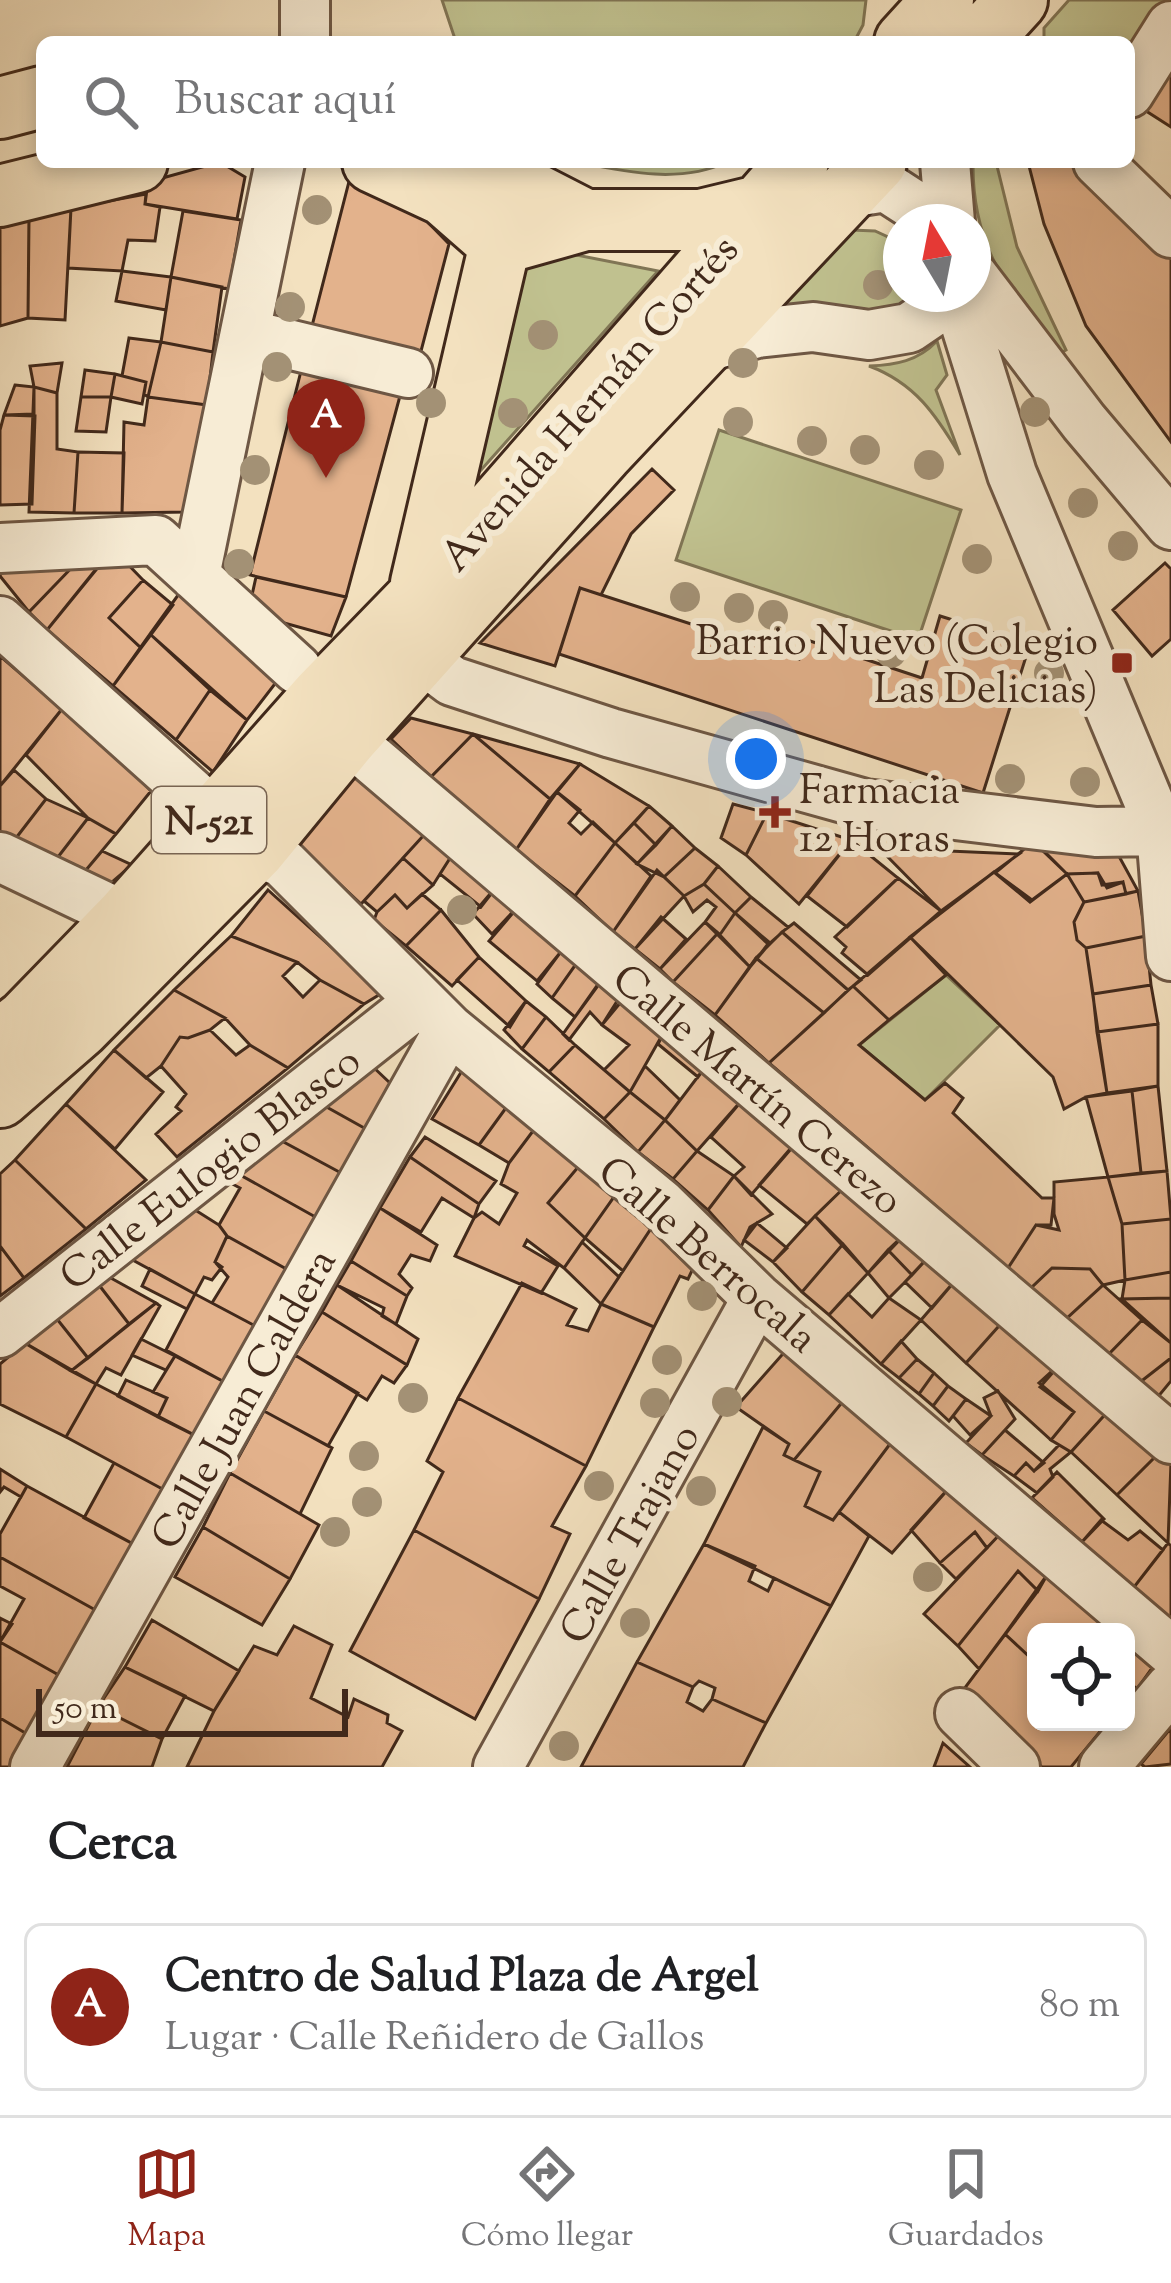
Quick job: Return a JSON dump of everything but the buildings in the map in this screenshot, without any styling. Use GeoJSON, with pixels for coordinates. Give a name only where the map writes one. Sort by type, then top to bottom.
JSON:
{"type":"FeatureCollection","features":[{"type":"Feature","properties":{"kind":"main road"},"geometry":{"type":"LineString","coordinates":[[0,108],[36,99]]}},
{"type":"Feature","properties":{"kind":"main road"},"geometry":{"type":"LineString","coordinates":[[0,196],[113,168]]}},
{"type":"Feature","properties":{"kind":"main road"},"geometry":{"type":"LineString","coordinates":[[386,168],[444,195],[500,244]]}},
{"type":"Feature","properties":{"kind":"main road"},"geometry":{"type":"LineString","coordinates":[[484,168],[585,220]]}},
{"type":"Feature","properties":{"kind":"main road","name":"N-521"},"geometry":{"type":"LineString","coordinates":[[759,206],[793,168]]}},
{"type":"Feature","properties":{"kind":"main road","name":"N-521"},"geometry":{"type":"LineString","coordinates":[[698,349],[863,177]]}},
{"type":"Feature","properties":{"kind":"main road"},"geometry":{"type":"LineString","coordinates":[[500,244],[585,220],[701,220],[759,206]]}},
{"type":"Feature","properties":{"kind":"main road","name":"Avenida Hernán Cortés"},"geometry":{"type":"LineString","coordinates":[[0,1097],[80,1028],[454,557],[759,206]]}},
{"type":"Feature","properties":{"kind":"main road"},"geometry":{"type":"LineString","coordinates":[[454,557],[500,244]]}},
{"type":"Feature","properties":{"kind":"main road","name":"Avenida Hernán Cortés"},"geometry":{"type":"LineString","coordinates":[[0,1040],[26,1020],[126,917],[347,738],[420,657],[454,557],[698,349]]}},
{"type":"Feature","properties":{"kind":"street"},"geometry":{"type":"LineString","coordinates":[[305,0],[305,36]]}},
{"type":"Feature","properties":{"kind":"street"},"geometry":{"type":"LineString","coordinates":[[1135,83],[1171,26]]}},
{"type":"Feature","properties":{"kind":"street"},"geometry":{"type":"LineString","coordinates":[[195,576],[279,168]]}},
{"type":"Feature","properties":{"kind":"street"},"geometry":{"type":"LineString","coordinates":[[944,168],[945,204]]}},
{"type":"Feature","properties":{"kind":"street"},"geometry":{"type":"LineString","coordinates":[[1104,168],[1171,233]]}},
{"type":"Feature","properties":{"kind":"street"},"geometry":{"type":"LineString","coordinates":[[759,206],[863,177],[915,204]]}},
{"type":"Feature","properties":{"kind":"street"},"geometry":{"type":"LineString","coordinates":[[698,349],[757,333],[813,327],[869,334],[909,328],[931,312]]}},
{"type":"Feature","properties":{"kind":"street"},"geometry":{"type":"LineString","coordinates":[[968,312],[1012,474],[1166,835],[1171,956]]}},
{"type":"Feature","properties":{"kind":"street"},"geometry":{"type":"LineString","coordinates":[[983,312],[1171,525]]}},
{"type":"Feature","properties":{"kind":"street"},"geometry":{"type":"LineString","coordinates":[[246,334],[408,373]]}},
{"type":"Feature","properties":{"kind":"street"},"geometry":{"type":"LineString","coordinates":[[0,548],[156,540],[297,669]]}},
{"type":"Feature","properties":{"kind":"street","name":"Avenida Hernán Cortés"},"geometry":{"type":"LineString","coordinates":[[420,657],[454,557]]}},
{"type":"Feature","properties":{"kind":"street","name":"Avenida Hernán Cortés"},"geometry":{"type":"LineString","coordinates":[[347,738],[454,557]]}},
{"type":"Feature","properties":{"kind":"street","name":"Calle Berrocala"},"geometry":{"type":"LineString","coordinates":[[0,621],[236,831],[283,862],[434,1015],[660,1203],[757,1298],[1171,1651]]}},
{"type":"Feature","properties":{"kind":"street"},"geometry":{"type":"LineString","coordinates":[[420,657],[452,681],[611,733],[865,804],[1096,832],[1166,835]]}},
{"type":"Feature","properties":{"kind":"street","name":"Calle Martín Cerezo"},"geometry":{"type":"LineString","coordinates":[[347,738],[1171,1438]]}},
{"type":"Feature","properties":{"kind":"street"},"geometry":{"type":"LineString","coordinates":[[0,857],[126,917]]}},
{"type":"Feature","properties":{"kind":"street","name":"Calle Eulogio Blasco"},"geometry":{"type":"LineString","coordinates":[[0,1333],[434,1015]]}},
{"type":"Feature","properties":{"kind":"street","name":"Calle Juan Caldera"},"geometry":{"type":"LineString","coordinates":[[35,1767],[434,1015]]}},
{"type":"Feature","properties":{"kind":"street","name":"Calle Trajano"},"geometry":{"type":"LineString","coordinates":[[498,1767],[757,1298]]}},
{"type":"Feature","properties":{"kind":"street"},"geometry":{"type":"LineString","coordinates":[[1104,1767],[1171,1688]]}},
{"type":"Feature","properties":{"kind":"street"},"geometry":{"type":"LineString","coordinates":[[960,1713],[1015,1767]]}},
{"type":"Feature","properties":{"kind":"green space"},"geometry":{"type":"Polygon","coordinates":[[[442,0],[866,0],[857,36],[454,36],[442,0]]]}},
{"type":"Feature","properties":{"kind":"green space"},"geometry":{"type":"Polygon","coordinates":[[[1069,0],[1171,0],[1171,9],[1135,65],[1135,36],[1044,36],[1044,28],[1069,0]]]}},
{"type":"Feature","properties":{"kind":"green space"},"geometry":{"type":"Polygon","coordinates":[[[611,168],[712,168],[672,174],[611,168]]]}},
{"type":"Feature","properties":{"kind":"green space"},"geometry":{"type":"Polygon","coordinates":[[[973,168],[997,168],[1017,247],[1066,350],[1061,353],[1010,288],[991,254],[991,204],[976,204],[973,168]]]}},
{"type":"Feature","properties":{"kind":"green space"},"geometry":{"type":"Polygon","coordinates":[[[851,230],[883,235],[883,311],[868,317],[808,305],[765,307],[851,230]]]}},
{"type":"Feature","properties":{"kind":"green space"},"geometry":{"type":"Polygon","coordinates":[[[551,250],[658,271],[473,479],[523,266],[551,250]]]}},
{"type":"Feature","properties":{"kind":"green space"},"geometry":{"type":"Polygon","coordinates":[[[937,341],[947,375],[936,390],[960,455],[923,402],[899,381],[869,366],[906,361],[937,341]]]}},
{"type":"Feature","properties":{"kind":"green space"},"geometry":{"type":"Polygon","coordinates":[[[719,430],[961,510],[918,640],[676,560],[719,430]]]}},
{"type":"Feature","properties":{"kind":"green space"},"geometry":{"type":"Polygon","coordinates":[[[946,975],[1000,1025],[925,1100],[859,1045],[946,975]]]}},
{"type":"Feature","properties":{"kind":"place","name":"Centro de Salud Plaza de Argel"},"geometry":{"type":"Point","coordinates":[326,478]}},
{"type":"Feature","properties":{"kind":"place","name":"Barrio Nuevo (Colegio Las Delicias)"},"geometry":{"type":"Point","coordinates":[1122,663]}},
{"type":"Feature","properties":{"kind":"place","name":"Farmacia 12 Horas"},"geometry":{"type":"Point","coordinates":[775,812]}}]}
